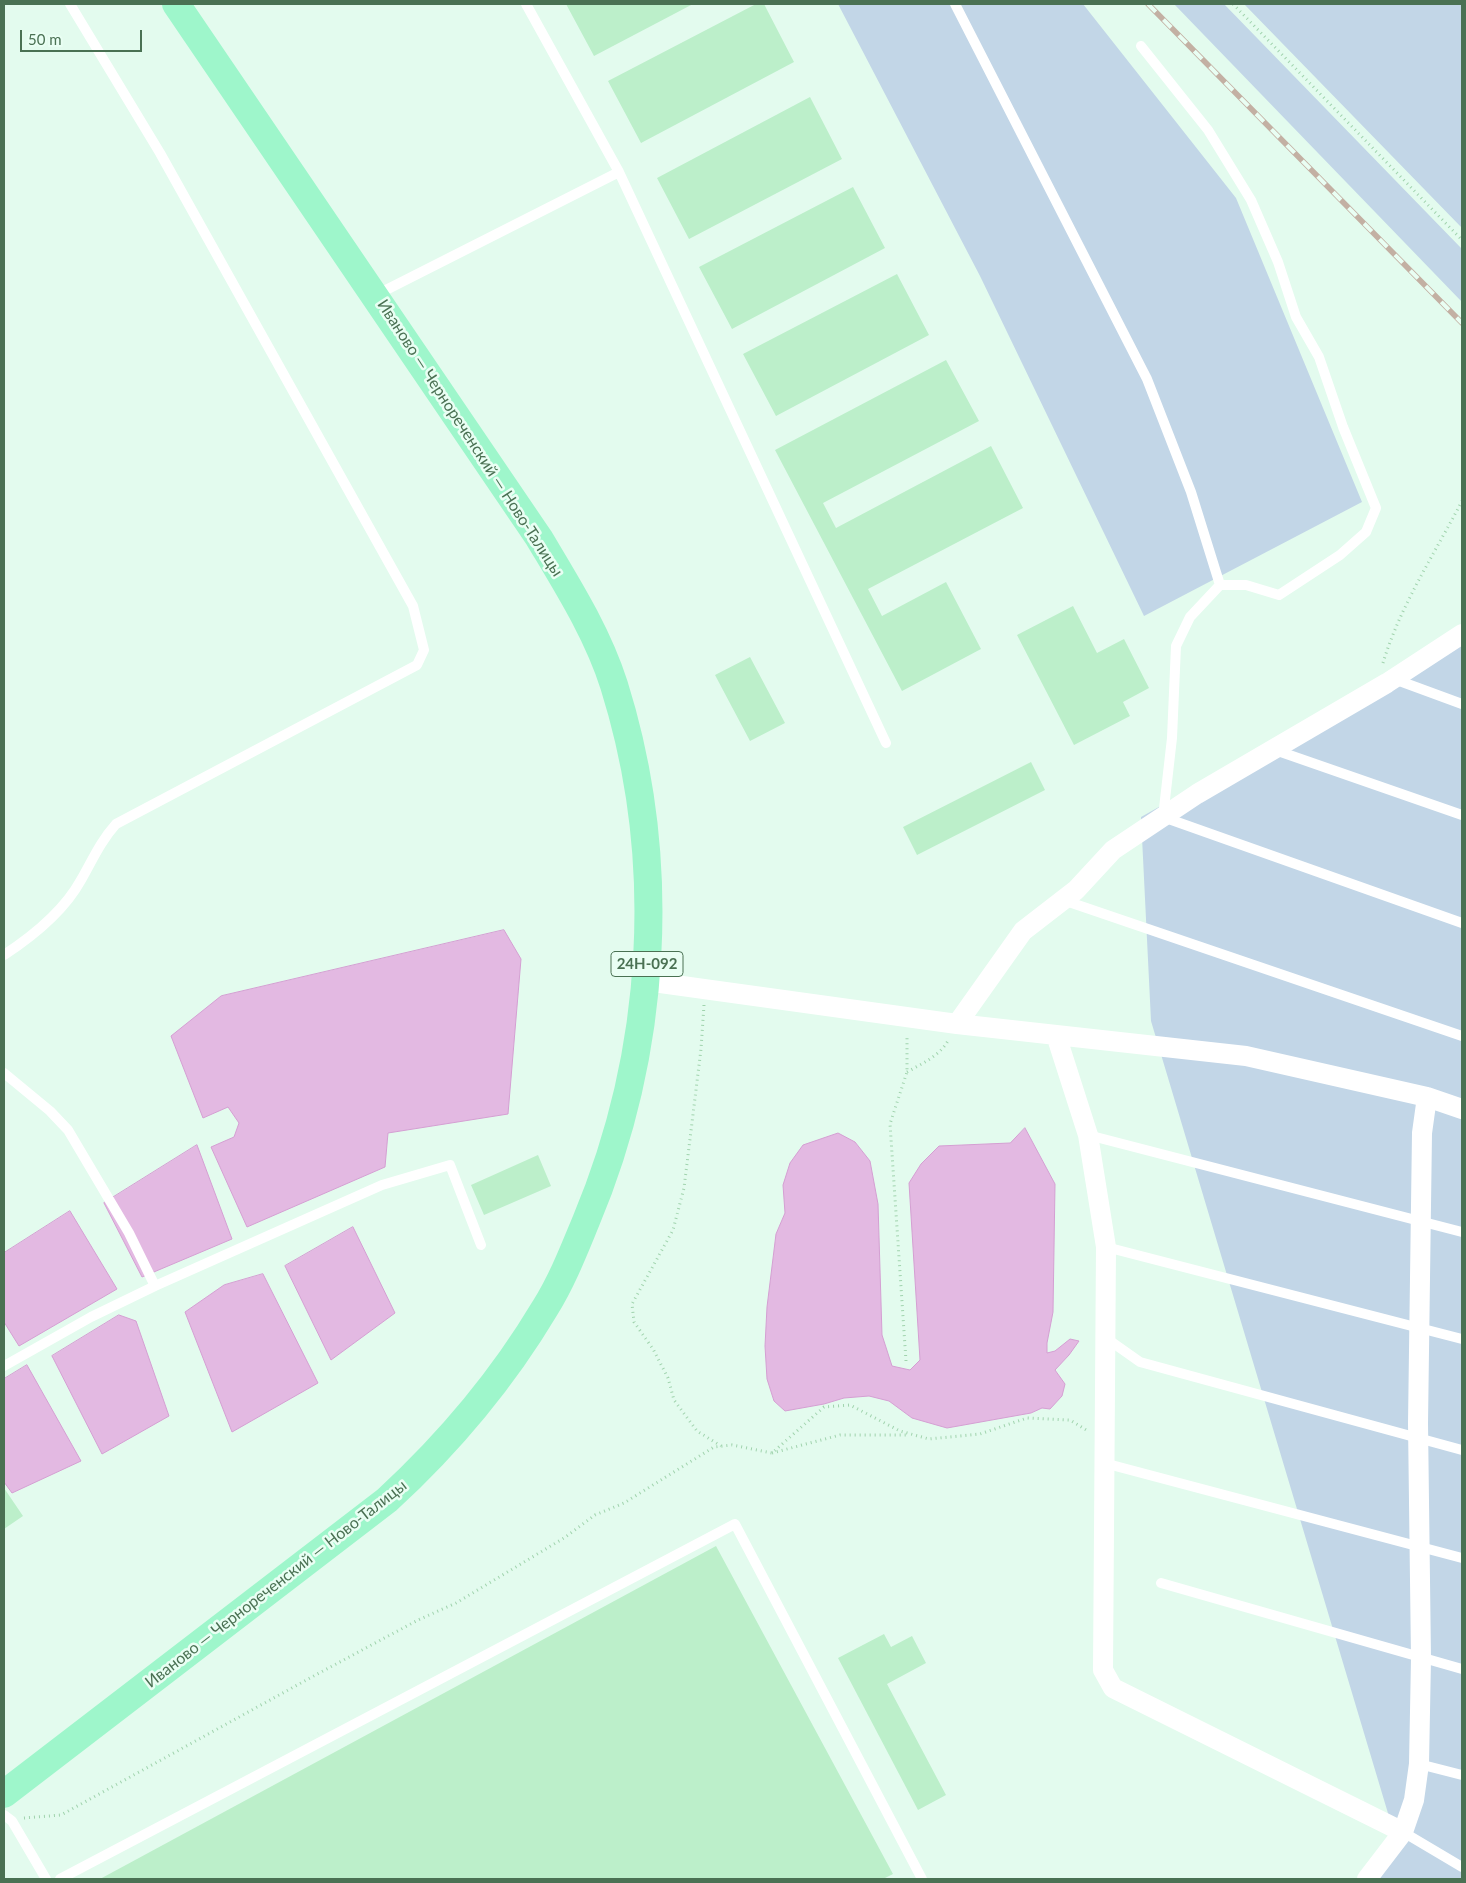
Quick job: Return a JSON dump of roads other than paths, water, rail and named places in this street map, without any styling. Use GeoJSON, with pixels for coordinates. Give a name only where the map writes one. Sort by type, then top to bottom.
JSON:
{"type":"FeatureCollection","features":[{"type":"Feature","properties":{"kind":"main road","name":"Иваново — Чернореченский — Ново-Талицы"},"geometry":{"type":"LineString","coordinates":[[4,1794],[387,1500],[443,1446],[475,1409],[514,1357],[547,1306],[575,1248],[600,1189],[624,1115],[638,1047],[646,981],[650,925],[647,866],[641,810],[628,741],[610,675],[592,631],[540,538],[176,4]]}},
{"type":"Feature","properties":{"kind":"street"},"geometry":{"type":"LineString","coordinates":[[957,1024],[1023,931],[1076,890],[1113,850],[1162,817],[1394,679],[1462,634]]}},
{"type":"Feature","properties":{"kind":"street"},"geometry":{"type":"LineString","coordinates":[[646,981],[957,1024],[1246,1056],[1427,1097],[1462,1109]]}},
{"type":"Feature","properties":{"kind":"street"},"geometry":{"type":"LineString","coordinates":[[1056,1035],[1088,1135],[1106,1247],[1103,1670],[1113,1688],[1403,1832]]}},
{"type":"Feature","properties":{"kind":"street"},"geometry":{"type":"LineString","coordinates":[[1367,1879],[1403,1832],[1414,1800],[1419,1764],[1421,1659],[1418,1439],[1419,1329],[1422,1133],[1427,1097]]}},
{"type":"Feature","properties":{"kind":"lane"},"geometry":{"type":"LineString","coordinates":[[4,955],[24,942],[60,909],[81,881],[100,842],[116,824],[416,666],[424,650],[413,606],[160,153],[70,4]]}},
{"type":"Feature","properties":{"kind":"lane"},"geometry":{"type":"LineString","coordinates":[[526,4],[619,172],[886,743]]}},
{"type":"Feature","properties":{"kind":"lane"},"geometry":{"type":"LineString","coordinates":[[955,4],[1147,379],[1191,492],[1220,585]]}},
{"type":"Feature","properties":{"kind":"lane"},"geometry":{"type":"LineString","coordinates":[[1141,46],[1208,130],[1251,200],[1278,262],[1296,317],[1319,357],[1342,427],[1376,508],[1366,532],[1340,555],[1278,596],[1246,585],[1220,585],[1190,617],[1176,646],[1172,738],[1162,817],[1462,922]]}},
{"type":"Feature","properties":{"kind":"lane"},"geometry":{"type":"LineString","coordinates":[[375,295],[619,172]]}},
{"type":"Feature","properties":{"kind":"lane"},"geometry":{"type":"LineString","coordinates":[[1394,679],[1462,704]]}},
{"type":"Feature","properties":{"kind":"lane"},"geometry":{"type":"LineString","coordinates":[[1274,750],[1462,815]]}},
{"type":"Feature","properties":{"kind":"lane"},"geometry":{"type":"LineString","coordinates":[[1064,900],[1462,1036]]}},
{"type":"Feature","properties":{"kind":"lane"},"geometry":{"type":"LineString","coordinates":[[4,1073],[50,1111],[68,1130],[129,1233],[155,1286]]}},
{"type":"Feature","properties":{"kind":"lane"},"geometry":{"type":"LineString","coordinates":[[1088,1135],[1462,1232]]}},
{"type":"Feature","properties":{"kind":"lane"},"geometry":{"type":"LineString","coordinates":[[4,1366],[91,1317],[155,1286],[382,1185],[450,1165],[481,1246]]}},
{"type":"Feature","properties":{"kind":"lane"},"geometry":{"type":"LineString","coordinates":[[1106,1247],[1462,1339]]}},
{"type":"Feature","properties":{"kind":"lane"},"geometry":{"type":"LineString","coordinates":[[1105,1337],[1140,1362],[1462,1450]]}},
{"type":"Feature","properties":{"kind":"lane"},"geometry":{"type":"LineString","coordinates":[[1104,1457],[1419,1548],[1462,1558]]}},
{"type":"Feature","properties":{"kind":"lane"},"geometry":{"type":"LineString","coordinates":[[60,1879],[735,1524],[922,1879]]}},
{"type":"Feature","properties":{"kind":"lane"},"geometry":{"type":"LineString","coordinates":[[1161,1583],[1421,1659],[1462,1669]]}},
{"type":"Feature","properties":{"kind":"lane"},"geometry":{"type":"LineString","coordinates":[[1419,1764],[1462,1775]]}},
{"type":"Feature","properties":{"kind":"lane"},"geometry":{"type":"LineString","coordinates":[[8,1818],[46,1879]]}},
{"type":"Feature","properties":{"kind":"lane"},"geometry":{"type":"LineString","coordinates":[[1403,1832],[1462,1867]]}},
{"type":"Feature","properties":{"kind":"railway"},"geometry":{"type":"LineString","coordinates":[[1148,4],[1462,323]]}}]}
